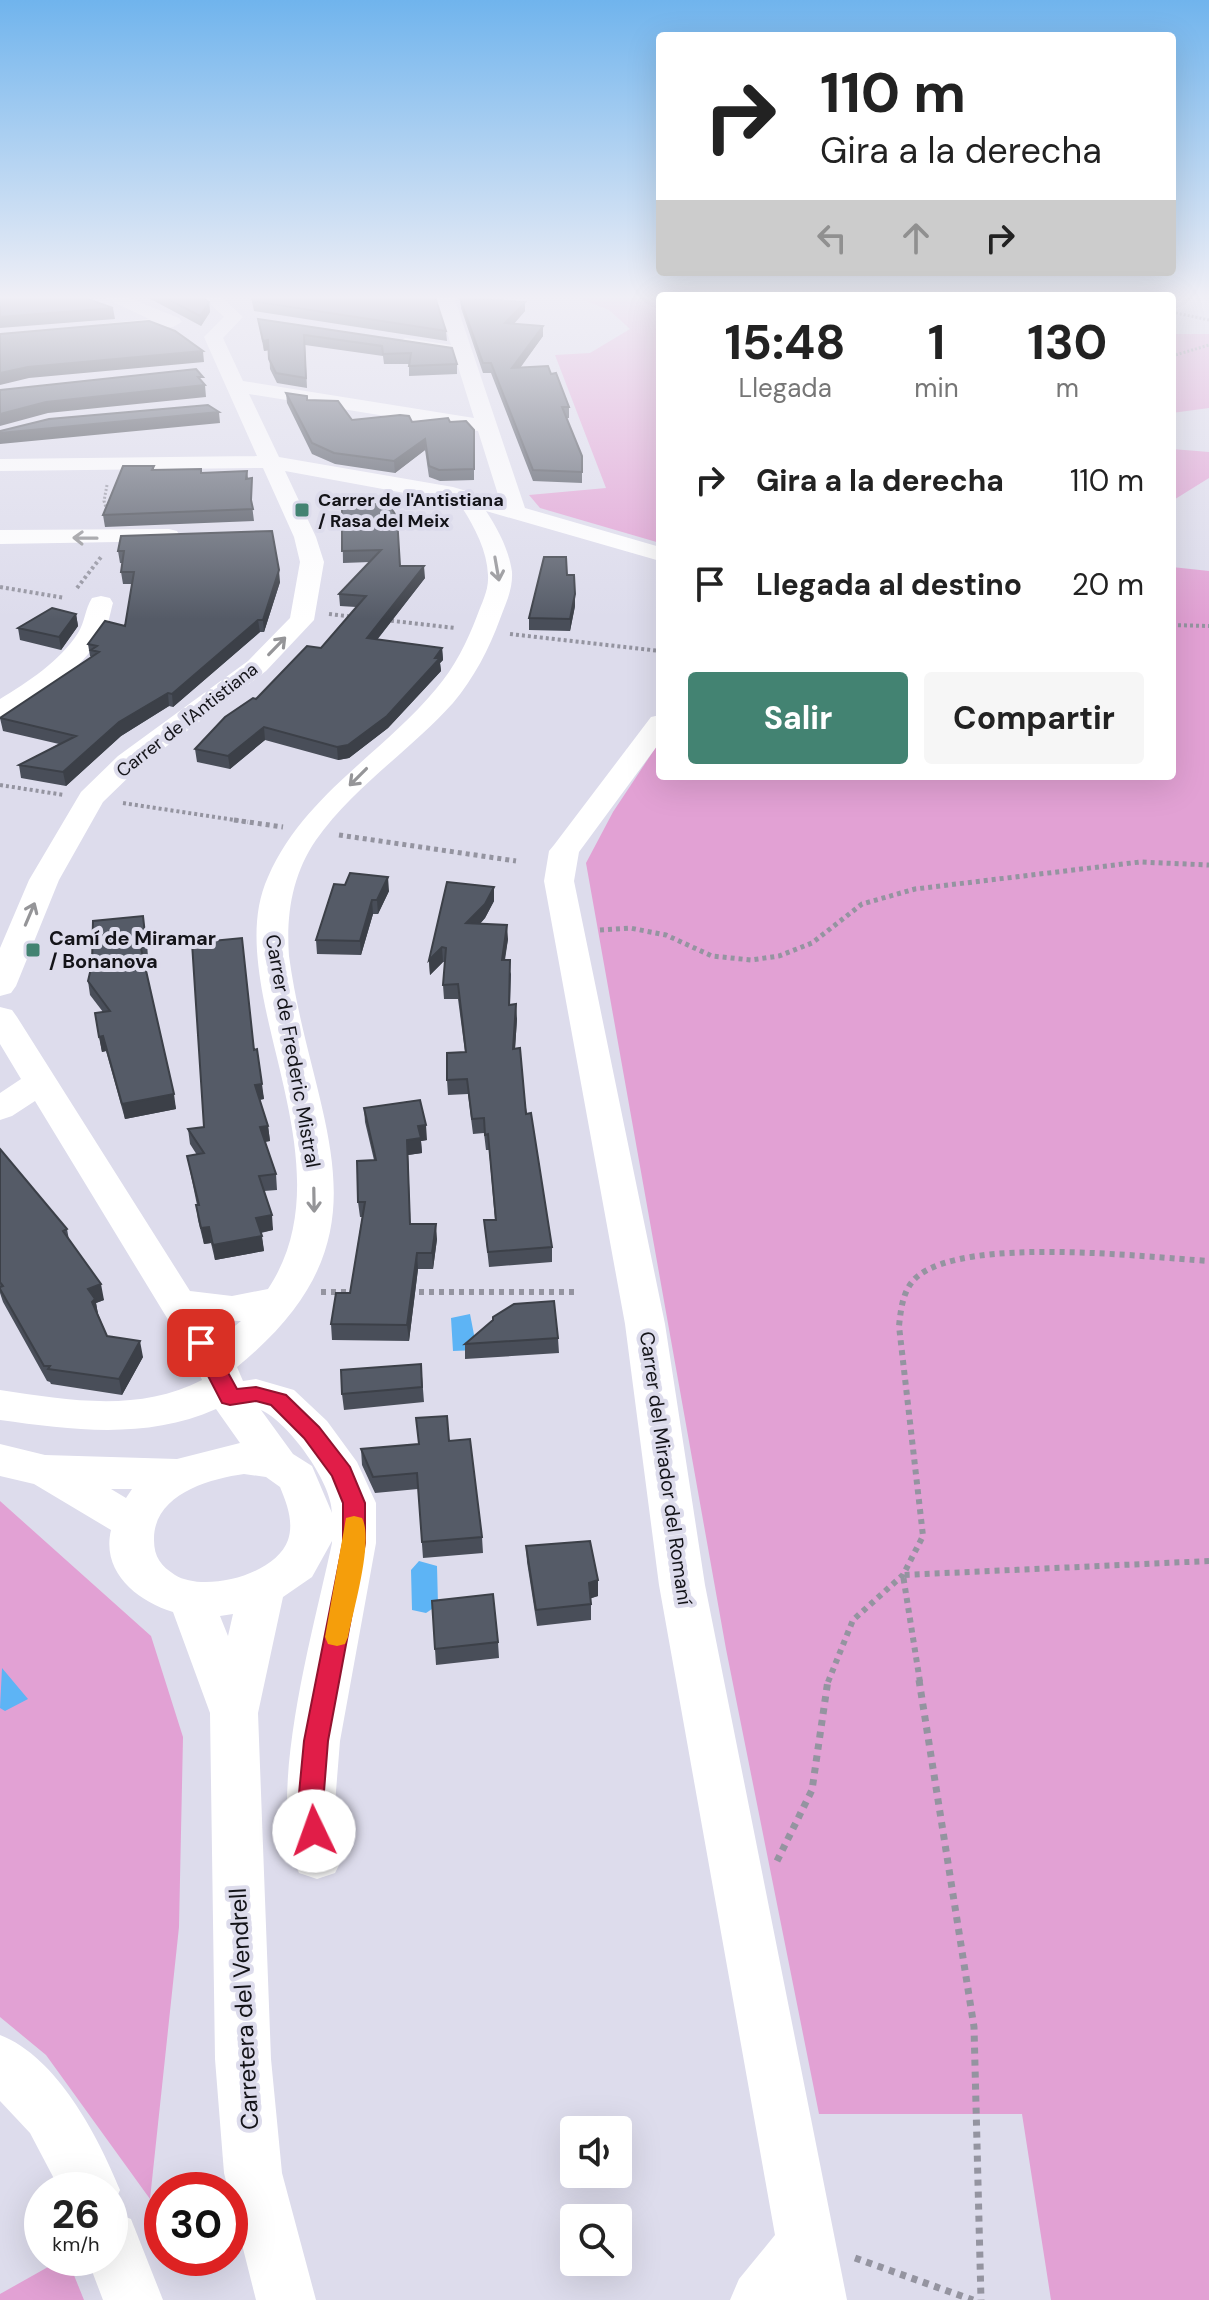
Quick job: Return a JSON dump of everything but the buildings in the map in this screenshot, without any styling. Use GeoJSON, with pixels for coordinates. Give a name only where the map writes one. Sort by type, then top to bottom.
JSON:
{"type":"FeatureCollection","features":[{"type":"Feature","properties":{"kind":"street","name":"Carrer de l'Antistiana"},"geometry":{"type":"LineString","coordinates":[[0,986],[44,880],[91,798],[128,762],[257,666],[302,620],[312,562],[292,531],[271,462],[242,404]]}},
{"type":"Feature","properties":{"kind":"street"},"geometry":{"type":"LineString","coordinates":[[361,404],[488,426]]}},
{"type":"Feature","properties":{"kind":"street"},"geometry":{"type":"LineString","coordinates":[[481,404],[515,512]]}},
{"type":"Feature","properties":{"kind":"street"},"geometry":{"type":"LineString","coordinates":[[0,465],[271,462],[468,499],[656,553]]}},
{"type":"Feature","properties":{"kind":"street","name":"Carrer de Frederic Mistral"},"geometry":{"type":"LineString","coordinates":[[223,1382],[301,1263],[315,1223],[314,1172],[304,1109],[269,934],[281,878],[307,831],[363,771],[431,714],[464,675],[485,631],[500,581],[490,533],[468,499]]}},
{"type":"Feature","properties":{"kind":"street"},"geometry":{"type":"LineString","coordinates":[[0,537],[199,535]]}},
{"type":"Feature","properties":{"kind":"street"},"geometry":{"type":"LineString","coordinates":[[0,710],[21,698],[66,661],[91,632],[101,603]]}},
{"type":"Feature","properties":{"kind":"street","name":"Carrer del Mirador del Romaní"},"geometry":{"type":"LineString","coordinates":[[656,728],[564,851],[559,881],[645,1324],[682,1585],[817,2300]]}},
{"type":"Feature","properties":{"kind":"street"},"geometry":{"type":"LineString","coordinates":[[0,1017],[223,1382],[277,1464]]}},
{"type":"Feature","properties":{"kind":"street"},"geometry":{"type":"LineString","coordinates":[[0,1109],[40,1082]]}},
{"type":"Feature","properties":{"kind":"street"},"geometry":{"type":"LineString","coordinates":[[175,1303],[232,1309],[279,1300]]}},
{"type":"Feature","properties":{"kind":"street"},"geometry":{"type":"LineString","coordinates":[[0,1405],[104,1419],[164,1413],[205,1399],[223,1382]]}},
{"type":"Feature","properties":{"kind":"street"},"geometry":{"type":"LineString","coordinates":[[192,1471],[222,1431],[223,1382]]}},
{"type":"Feature","properties":{"kind":"street"},"geometry":{"type":"LineString","coordinates":[[223,1382],[279,1400],[312,1432],[342,1473],[354,1503],[354,1543],[316,1741],[310,1804],[317,1857]]}},
{"type":"Feature","properties":{"kind":"street"},"geometry":{"type":"LineString","coordinates":[[244,1458],[277,1464],[297,1476],[313,1511],[313,1532],[304,1554],[287,1573],[262,1589],[227,1599],[191,1600],[166,1592],[146,1579],[134,1562],[129,1542],[133,1522],[144,1504],[160,1488],[192,1471],[244,1458]]}},
{"type":"Feature","properties":{"kind":"street"},"geometry":{"type":"LineString","coordinates":[[0,1460],[45,1471],[192,1471]]}},
{"type":"Feature","properties":{"kind":"street"},"geometry":{"type":"LineString","coordinates":[[45,1471],[133,1522]]}},
{"type":"Feature","properties":{"kind":"street","name":"Carretera del Vendrell"},"geometry":{"type":"LineString","coordinates":[[262,1589],[234,1713],[243,2059],[253,2173],[286,2300]]}},
{"type":"Feature","properties":{"kind":"street","name":"Carretera del Vendrell"},"geometry":{"type":"LineString","coordinates":[[191,1600],[234,1713]]}},
{"type":"Feature","properties":{"kind":"street"},"geometry":{"type":"LineString","coordinates":[[0,2061],[50,2114],[81,2172]]}},
{"type":"Feature","properties":{"kind":"street"},"geometry":{"type":"LineString","coordinates":[[760,2300],[808,2242]]}},
{"type":"Feature","properties":{"kind":"street"},"geometry":{"type":"LineString","coordinates":[[124,2276],[133,2300]]}},
{"type":"Feature","properties":{"kind":"path"},"geometry":{"type":"LineString","coordinates":[[108,480],[104,501],[110,523]]}},
{"type":"Feature","properties":{"kind":"path"},"geometry":{"type":"LineString","coordinates":[[77,588],[103,552]]}},
{"type":"Feature","properties":{"kind":"path"},"geometry":{"type":"LineString","coordinates":[[0,587],[65,598]]}},
{"type":"Feature","properties":{"kind":"path"},"geometry":{"type":"LineString","coordinates":[[324,614],[369,619]]}},
{"type":"Feature","properties":{"kind":"path"},"geometry":{"type":"LineString","coordinates":[[384,620],[460,629]]}},
{"type":"Feature","properties":{"kind":"path"},"geometry":{"type":"LineString","coordinates":[[1176,625],[1209,626]]}},
{"type":"Feature","properties":{"kind":"path"},"geometry":{"type":"LineString","coordinates":[[499,632],[656,651]]}},
{"type":"Feature","properties":{"kind":"path"},"geometry":{"type":"LineString","coordinates":[[0,785],[59,794]]}},
{"type":"Feature","properties":{"kind":"path"},"geometry":{"type":"LineString","coordinates":[[115,802],[296,829]]}},
{"type":"Feature","properties":{"kind":"path"},"geometry":{"type":"LineString","coordinates":[[364,838],[516,861]]}},
{"type":"Feature","properties":{"kind":"path"},"geometry":{"type":"LineString","coordinates":[[568,932],[630,928],[666,935],[712,956],[751,960],[779,956],[812,943],[862,904],[915,889],[1140,862],[1209,865]]}},
{"type":"Feature","properties":{"kind":"path"},"geometry":{"type":"LineString","coordinates":[[747,1923],[812,1790],[829,1676],[853,1620],[903,1575],[923,1536],[899,1326],[902,1299],[918,1276],[964,1256],[979,1255],[1049,1252],[1209,1261]]}},
{"type":"Feature","properties":{"kind":"path"},"geometry":{"type":"LineString","coordinates":[[320,1292],[366,1292]]}},
{"type":"Feature","properties":{"kind":"path"},"geometry":{"type":"LineString","coordinates":[[397,1292],[576,1292]]}},
{"type":"Feature","properties":{"kind":"path"},"geometry":{"type":"LineString","coordinates":[[903,1575],[1209,1561]]}},
{"type":"Feature","properties":{"kind":"path"},"geometry":{"type":"LineString","coordinates":[[903,1575],[974,2027],[981,2300]]}},
{"type":"Feature","properties":{"kind":"path"},"geometry":{"type":"LineString","coordinates":[[808,2242],[973,2300]]}},
{"type":"Feature","properties":{"kind":"shaded area"},"geometry":{"type":"Polygon","coordinates":[[[574,404],[656,404],[656,542],[540,508],[529,495],[606,488],[574,404]]]}},
{"type":"Feature","properties":{"kind":"shaded area"},"geometry":{"type":"Polygon","coordinates":[[[1176,404],[1209,404],[1209,408],[1176,412],[1176,404]]]}},
{"type":"Feature","properties":{"kind":"shaded area"},"geometry":{"type":"Polygon","coordinates":[[[1176,449],[1209,452],[1209,478],[1176,499],[1176,449]]]}},
{"type":"Feature","properties":{"kind":"shaded area"},"geometry":{"type":"Polygon","coordinates":[[[1176,567],[1209,571],[1209,2300],[1051,2300],[1022,2114],[819,2114],[726,1649],[586,863],[613,812],[656,747],[656,780],[1176,780],[1176,567]]]}},
{"type":"Feature","properties":{"kind":"shaded area"},"geometry":{"type":"Polygon","coordinates":[[[0,1501],[151,1636],[183,1737],[179,1927],[153,2172],[144,2172],[144,2191],[46,2055],[0,2017],[0,1501]]]}},
{"type":"Feature","properties":{"kind":"shaded area"},"geometry":{"type":"Polygon","coordinates":[[[32,2276],[74,2276],[84,2300],[0,2300],[0,2294],[32,2276]]]}},
{"type":"Feature","properties":{"kind":"water"},"geometry":{"type":"Polygon","coordinates":[[[470,1314],[477,1350],[453,1351],[451,1318],[470,1314]]]}},
{"type":"Feature","properties":{"kind":"water"},"geometry":{"type":"Polygon","coordinates":[[[419,1561],[437,1566],[438,1605],[426,1613],[412,1610],[411,1570],[419,1561]]]}},
{"type":"Feature","properties":{"kind":"water"},"geometry":{"type":"Polygon","coordinates":[[[2,1668],[28,1699],[5,1711],[0,1708],[2,1668]]]}},
{"type":"Feature","properties":{"kind":"slow traffic"},"geometry":{"type":"LineString","coordinates":[[337,1637],[354,1543],[354,1524]]}},
{"type":"Feature","properties":{"kind":"place","name":"Carrer de l'Antistiana / Rasa del Meix"},"geometry":{"type":"Point","coordinates":[302,510]}},
{"type":"Feature","properties":{"kind":"place","name":"Camí de Miramar / Bonanova"},"geometry":{"type":"Point","coordinates":[33,950]}},
{"type":"Feature","properties":{"kind":"route"},"geometry":{"type":"LineString","coordinates":[[201,1343],[215,1363],[230,1398],[256,1394],[279,1400],[312,1432],[342,1473],[354,1503],[354,1543],[316,1741],[310,1804],[314,1831]]}}]}
